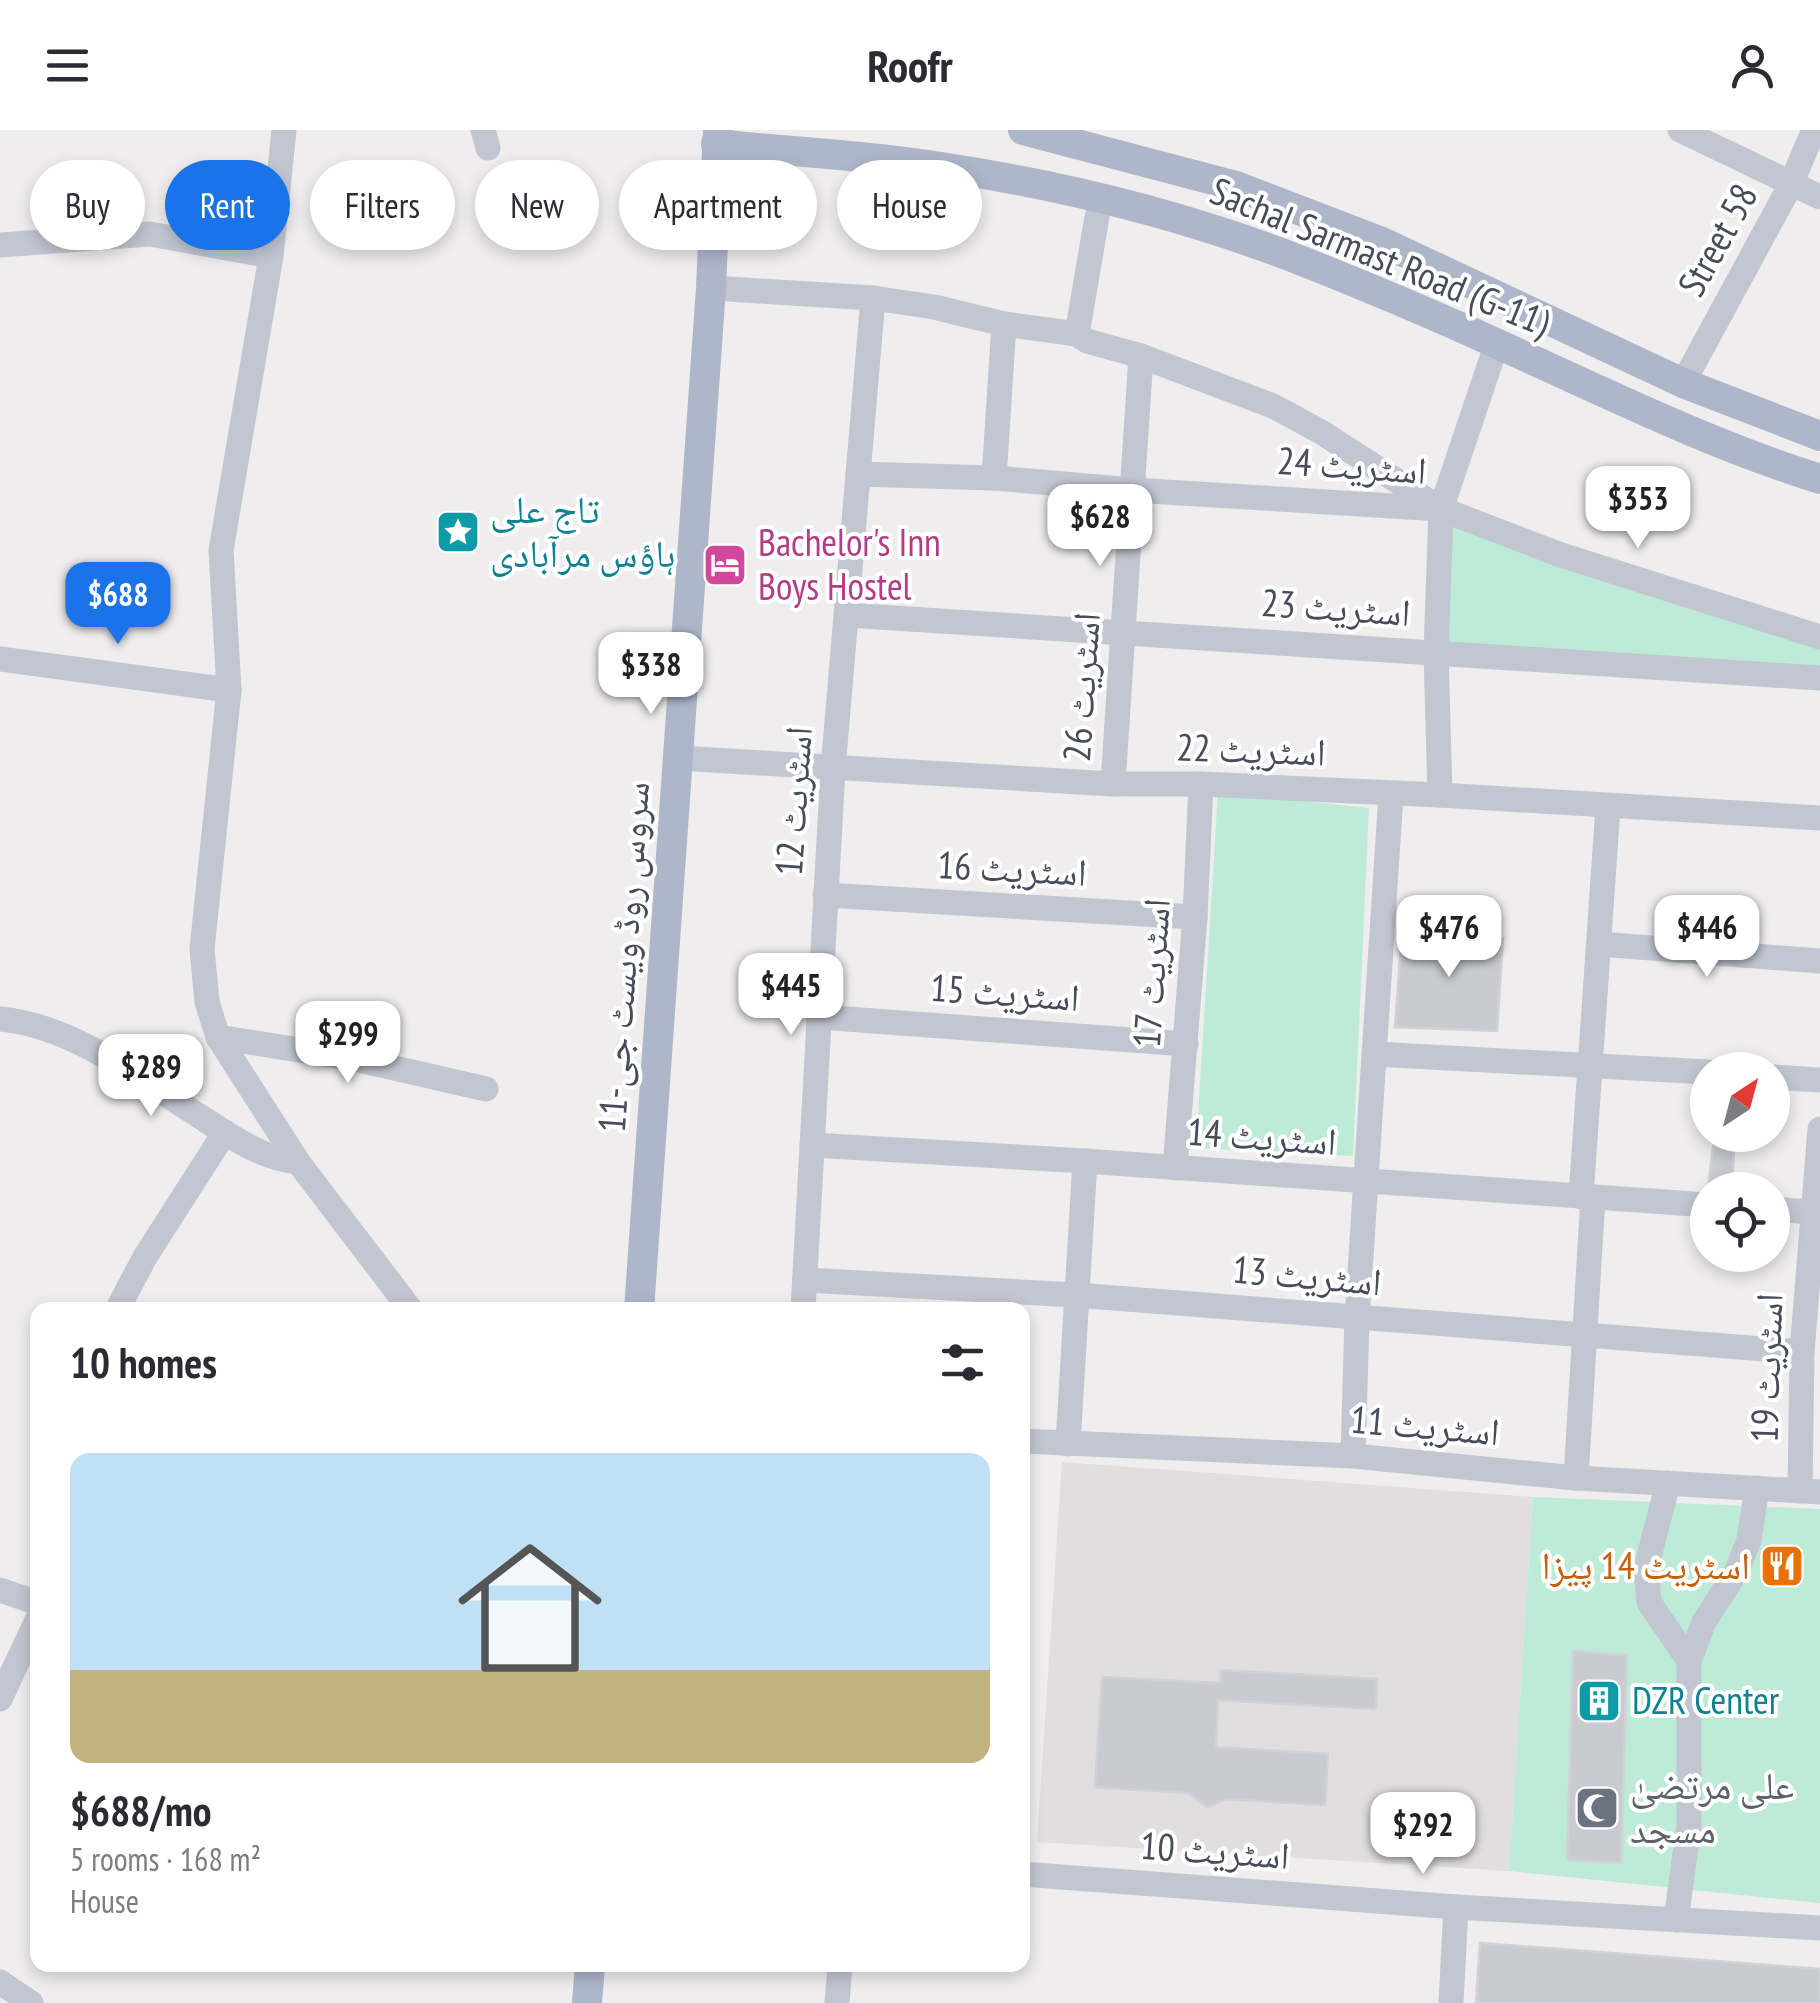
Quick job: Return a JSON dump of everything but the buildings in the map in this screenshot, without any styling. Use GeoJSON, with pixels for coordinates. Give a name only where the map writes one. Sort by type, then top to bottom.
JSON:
{"type":"FeatureCollection","features":[{"type":"Feature","properties":{"kind":"main road","name":"Sachal Sarmast Road (G-11)"},"geometry":{"type":"LineString","coordinates":[[1023,130],[1236,186],[1382,242],[1683,382],[1820,436]]}},
{"type":"Feature","properties":{"kind":"main road","name":"Sachal Sarmast Road (G-11)"},"geometry":{"type":"LineString","coordinates":[[717,137],[939,166],[1087,194],[1182,220],[1291,257],[1497,343],[1666,423],[1756,459],[1820,479]]}},
{"type":"Feature","properties":{"kind":"main road","name":"سروس روڈ ویسٹ جی-11"},"geometry":{"type":"LineString","coordinates":[[640,1302],[711,288],[717,137]]}},
{"type":"Feature","properties":{"kind":"main road"},"geometry":{"type":"LineString","coordinates":[[1666,423],[1683,382]]}},
{"type":"Feature","properties":{"kind":"main road"},"geometry":{"type":"LineString","coordinates":[[587,2003],[589,1972]]}},
{"type":"Feature","properties":{"kind":"street"},"geometry":{"type":"LineString","coordinates":[[284,130],[271,256],[221,550],[228,690],[202,949],[207,1002],[218,1037],[298,1162],[405,1302]]}},
{"type":"Feature","properties":{"kind":"street"},"geometry":{"type":"LineString","coordinates":[[1680,130],[1790,186],[1820,197]]}},
{"type":"Feature","properties":{"kind":"street","name":"Street 58"},"geometry":{"type":"LineString","coordinates":[[1683,382],[1790,186],[1814,130]]}},
{"type":"Feature","properties":{"kind":"street"},"geometry":{"type":"LineString","coordinates":[[1077,334],[1097,218]]}},
{"type":"Feature","properties":{"kind":"street"},"geometry":{"type":"LineString","coordinates":[[0,245],[150,234],[271,256]]}},
{"type":"Feature","properties":{"kind":"street"},"geometry":{"type":"LineString","coordinates":[[711,288],[873,298],[1077,334],[1087,341],[1140,356],[1273,406],[1322,432],[1440,509]]}},
{"type":"Feature","properties":{"kind":"street","name":"اسٹریٹ 12"},"geometry":{"type":"LineString","coordinates":[[804,1302],[833,769],[873,298]]}},
{"type":"Feature","properties":{"kind":"street"},"geometry":{"type":"LineString","coordinates":[[994,478],[1004,324]]}},
{"type":"Feature","properties":{"kind":"street"},"geometry":{"type":"LineString","coordinates":[[1440,795],[1436,652],[1440,509],[1497,343]]}},
{"type":"Feature","properties":{"kind":"street","name":"اسٹریٹ 26"},"geometry":{"type":"LineString","coordinates":[[1113,784],[1140,356]]}},
{"type":"Feature","properties":{"kind":"street","name":"اسٹریٹ 24"},"geometry":{"type":"LineString","coordinates":[[858,474],[994,478],[1440,509],[1558,554],[1820,638]]}},
{"type":"Feature","properties":{"kind":"street","name":"اسٹریٹ 23"},"geometry":{"type":"LineString","coordinates":[[848,615],[1820,678]]}},
{"type":"Feature","properties":{"kind":"street"},"geometry":{"type":"LineString","coordinates":[[0,659],[228,690]]}},
{"type":"Feature","properties":{"kind":"street","name":"اسٹریٹ 22"},"geometry":{"type":"LineString","coordinates":[[678,758],[1113,784],[1440,795],[1820,818]]}},
{"type":"Feature","properties":{"kind":"street","name":"اسٹریٹ 17"},"geometry":{"type":"LineString","coordinates":[[1175,1168],[1195,917],[1200,784]]}},
{"type":"Feature","properties":{"kind":"street"},"geometry":{"type":"LineString","coordinates":[[1353,1456],[1391,794]]}},
{"type":"Feature","properties":{"kind":"street"},"geometry":{"type":"LineString","coordinates":[[1576,1478],[1591,1064],[1608,807]]}},
{"type":"Feature","properties":{"kind":"street","name":"اسٹریٹ 16"},"geometry":{"type":"LineString","coordinates":[[825,895],[1195,917]]}},
{"type":"Feature","properties":{"kind":"street"},"geometry":{"type":"LineString","coordinates":[[1599,944],[1820,961]]}},
{"type":"Feature","properties":{"kind":"street","name":"اسٹریٹ 15"},"geometry":{"type":"LineString","coordinates":[[820,1017],[1186,1044]]}},
{"type":"Feature","properties":{"kind":"street"},"geometry":{"type":"LineString","coordinates":[[0,1019],[16,1020],[73,1039],[258,1153],[298,1162]]}},
{"type":"Feature","properties":{"kind":"street"},"geometry":{"type":"LineString","coordinates":[[218,1037],[355,1060],[486,1089]]}},
{"type":"Feature","properties":{"kind":"street"},"geometry":{"type":"LineString","coordinates":[[1375,1054],[1690,1071]]}},
{"type":"Feature","properties":{"kind":"street"},"geometry":{"type":"LineString","coordinates":[[1790,1078],[1820,1080]]}},
{"type":"Feature","properties":{"kind":"street","name":"اسٹریٹ 19"},"geometry":{"type":"LineString","coordinates":[[1810,1491],[1802,1352],[1820,1128]]}},
{"type":"Feature","properties":{"kind":"street"},"geometry":{"type":"LineString","coordinates":[[121,1302],[144,1258],[225,1132]]}},
{"type":"Feature","properties":{"kind":"street","name":"اسٹریٹ 14"},"geometry":{"type":"LineString","coordinates":[[812,1145],[1085,1160],[1690,1204]]}},
{"type":"Feature","properties":{"kind":"street"},"geometry":{"type":"LineString","coordinates":[[1068,1444],[1085,1160]]}},
{"type":"Feature","properties":{"kind":"street"},"geometry":{"type":"LineString","coordinates":[[1790,1210],[1812,1212]]}},
{"type":"Feature","properties":{"kind":"street","name":"اسٹریٹ 13"},"geometry":{"type":"LineString","coordinates":[[805,1280],[1076,1295],[1802,1352]]}},
{"type":"Feature","properties":{"kind":"street","name":"اسٹریٹ 11"},"geometry":{"type":"LineString","coordinates":[[1030,1442],[1353,1456],[1576,1478],[1810,1491]]}},
{"type":"Feature","properties":{"kind":"street"},"geometry":{"type":"LineString","coordinates":[[1668,1483],[1646,1568],[1649,1602],[1689,1660]]}},
{"type":"Feature","properties":{"kind":"street"},"geometry":{"type":"LineString","coordinates":[[1676,1920],[1689,1825],[1689,1660],[1704,1622],[1737,1570],[1749,1540],[1757,1488]]}},
{"type":"Feature","properties":{"kind":"street"},"geometry":{"type":"LineString","coordinates":[[0,1590],[30,1600]]}},
{"type":"Feature","properties":{"kind":"street"},"geometry":{"type":"LineString","coordinates":[[4,1682],[30,1633]]}},
{"type":"Feature","properties":{"kind":"street","name":"اسٹریٹ 10"},"geometry":{"type":"LineString","coordinates":[[1030,1875],[1456,1908],[1820,1928]]}},
{"type":"Feature","properties":{"kind":"street"},"geometry":{"type":"LineString","coordinates":[[1451,2003],[1456,1908]]}},
{"type":"Feature","properties":{"kind":"street"},"geometry":{"type":"LineString","coordinates":[[837,2003],[839,1972]]}},
{"type":"Feature","properties":{"kind":"street"},"geometry":{"type":"LineString","coordinates":[[0,1982],[31,2003]]}},
{"type":"Feature","properties":{"kind":"shaded area"},"geometry":{"type":"Polygon","coordinates":[[[1062,1462],[1533,1497],[1509,1871],[1037,1842],[1062,1462]]]}},
{"type":"Feature","properties":{"kind":"green space"},"geometry":{"type":"Polygon","coordinates":[[[1447,517],[1820,641],[1820,674],[1440,649],[1447,517]]]}},
{"type":"Feature","properties":{"kind":"green space"},"geometry":{"type":"Polygon","coordinates":[[[1218,792],[1369,808],[1353,1156],[1196,1148],[1218,792]]]}},
{"type":"Feature","properties":{"kind":"green space"},"geometry":{"type":"Polygon","coordinates":[[[1533,1497],[1820,1509],[1820,1903],[1509,1871],[1533,1497]]]}},
{"type":"Feature","properties":{"kind":"place","name":"تاج علی ہاؤس مرآبادی"},"geometry":{"type":"Point","coordinates":[458,532]}},
{"type":"Feature","properties":{"kind":"place","name":"Bachelor's Inn Boys Hostel"},"geometry":{"type":"Point","coordinates":[725,565]}},
{"type":"Feature","properties":{"kind":"place","name":"اسٹریٹ 14 پیزا"},"geometry":{"type":"Point","coordinates":[1782,1566]}},
{"type":"Feature","properties":{"kind":"place","name":"DZR Center"},"geometry":{"type":"Point","coordinates":[1599,1701]}},
{"type":"Feature","properties":{"kind":"place","name":"علی مرتضیٰ مسجد"},"geometry":{"type":"Point","coordinates":[1597,1808]}}]}
